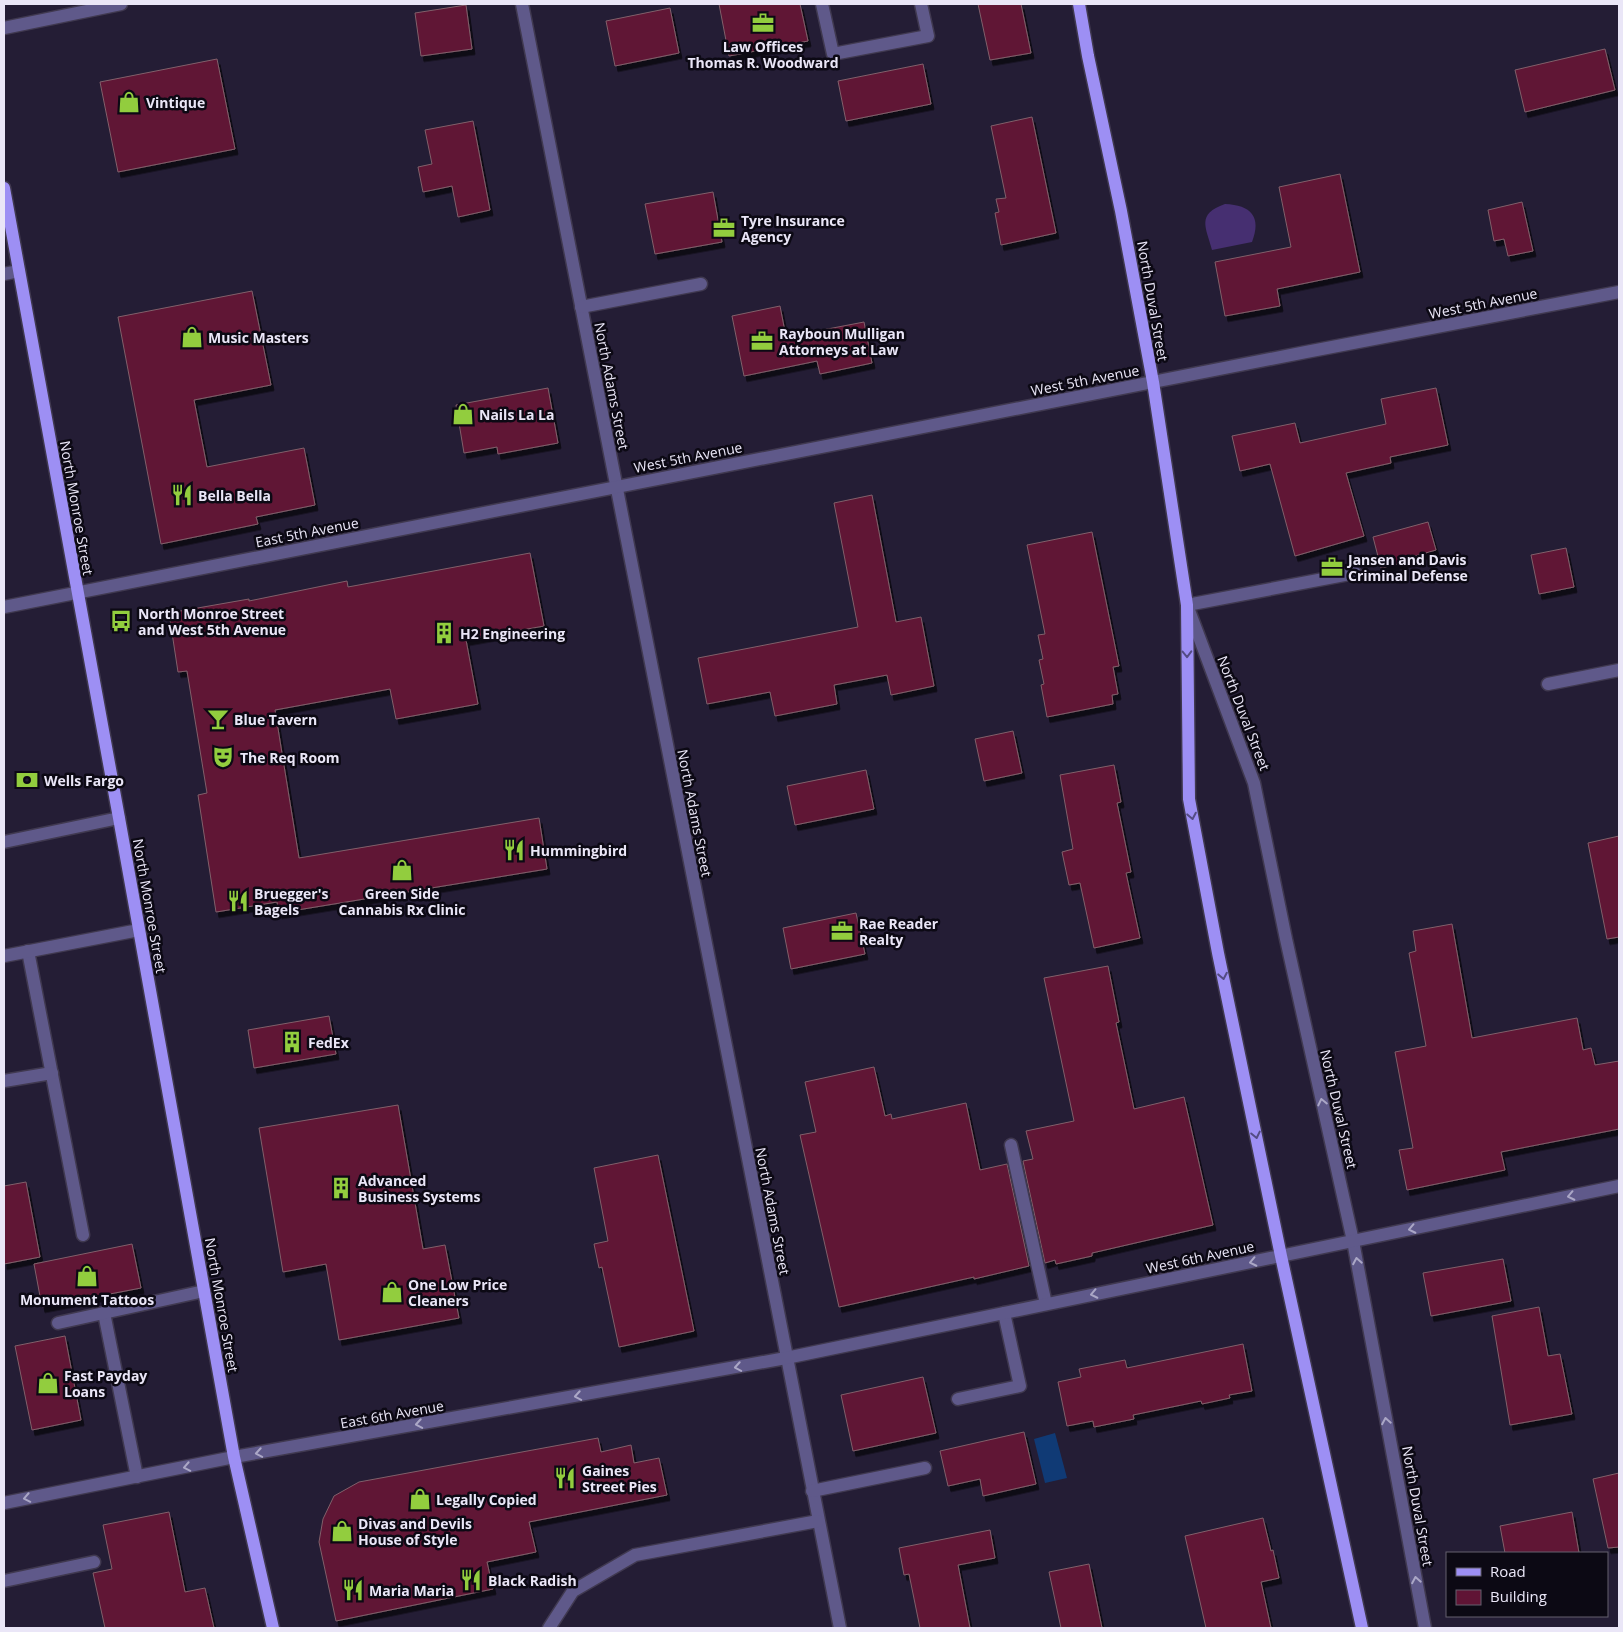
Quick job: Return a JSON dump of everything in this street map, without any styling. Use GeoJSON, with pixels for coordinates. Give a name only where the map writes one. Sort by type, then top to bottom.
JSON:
{"type":"FeatureCollection","features":[{"type":"Feature","properties":{"kind":"main road","name":"North Duval Street"},"geometry":{"type":"LineString","coordinates":[[1079,4],[1088,56],[1121,211],[1152,382],[1187,605],[1189,799],[1281,1256],[1362,1628]]}},
{"type":"Feature","properties":{"kind":"main road","name":"North Monroe Street"},"geometry":{"type":"LineString","coordinates":[[4,188],[120,818],[234,1458],[274,1628]]}},
{"type":"Feature","properties":{"kind":"street"},"geometry":{"type":"LineString","coordinates":[[4,28],[121,4]]}},
{"type":"Feature","properties":{"kind":"street","name":"North Adams Street"},"geometry":{"type":"LineString","coordinates":[[522,4],[840,1628]]}},
{"type":"Feature","properties":{"kind":"street"},"geometry":{"type":"LineString","coordinates":[[822,4],[833,54],[928,36],[921,4]]}},
{"type":"Feature","properties":{"kind":"street"},"geometry":{"type":"LineString","coordinates":[[4,274],[19,271]]}},
{"type":"Feature","properties":{"kind":"street"},"geometry":{"type":"LineString","coordinates":[[581,307],[702,284]]}},
{"type":"Feature","properties":{"kind":"street","name":"West 5th Avenue"},"geometry":{"type":"LineString","coordinates":[[616,486],[1619,292]]}},
{"type":"Feature","properties":{"kind":"street","name":"East 5th Avenue"},"geometry":{"type":"LineString","coordinates":[[4,607],[616,486]]}},
{"type":"Feature","properties":{"kind":"street"},"geometry":{"type":"LineString","coordinates":[[1187,605],[1355,573]]}},
{"type":"Feature","properties":{"kind":"street","name":"North Duval Street"},"geometry":{"type":"LineString","coordinates":[[1187,605],[1254,783],[1286,939],[1353,1241],[1425,1628]]}},
{"type":"Feature","properties":{"kind":"street"},"geometry":{"type":"LineString","coordinates":[[1548,684],[1619,670]]}},
{"type":"Feature","properties":{"kind":"street"},"geometry":{"type":"LineString","coordinates":[[4,841],[120,818]]}},
{"type":"Feature","properties":{"kind":"street"},"geometry":{"type":"LineString","coordinates":[[4,956],[139,930]]}},
{"type":"Feature","properties":{"kind":"street"},"geometry":{"type":"LineString","coordinates":[[28,951],[83,1235]]}},
{"type":"Feature","properties":{"kind":"street"},"geometry":{"type":"LineString","coordinates":[[4,1081],[52,1073]]}},
{"type":"Feature","properties":{"kind":"street"},"geometry":{"type":"LineString","coordinates":[[1011,1145],[1046,1304]]}},
{"type":"Feature","properties":{"kind":"street","name":"West 6th Avenue"},"geometry":{"type":"LineString","coordinates":[[786,1358],[1619,1186]]}},
{"type":"Feature","properties":{"kind":"street"},"geometry":{"type":"LineString","coordinates":[[58,1323],[204,1291]]}},
{"type":"Feature","properties":{"kind":"street"},"geometry":{"type":"LineString","coordinates":[[958,1399],[1020,1386],[1004,1313]]}},
{"type":"Feature","properties":{"kind":"street"},"geometry":{"type":"LineString","coordinates":[[104,1314],[137,1477]]}},
{"type":"Feature","properties":{"kind":"street","name":"East 6th Avenue"},"geometry":{"type":"LineString","coordinates":[[4,1503],[234,1458],[786,1358]]}},
{"type":"Feature","properties":{"kind":"street"},"geometry":{"type":"LineString","coordinates":[[812,1491],[925,1468]]}},
{"type":"Feature","properties":{"kind":"street"},"geometry":{"type":"LineString","coordinates":[[549,1628],[573,1591],[635,1555],[818,1520]]}},
{"type":"Feature","properties":{"kind":"street"},"geometry":{"type":"LineString","coordinates":[[4,1580],[94,1562]]}},
{"type":"Feature","properties":{"kind":"shaded area"},"geometry":{"type":"Polygon","coordinates":[[[1225,204],[1248,210],[1255,219],[1255,233],[1252,242],[1212,250],[1205,222],[1210,212],[1225,204]]]}},
{"type":"Feature","properties":{"kind":"water"},"geometry":{"type":"Polygon","coordinates":[[[1055,1433],[1067,1478],[1045,1483],[1034,1439],[1055,1433]]]}},
{"type":"Feature","properties":{"kind":"building","name":"Law Offices Thomas R. Woodward"},"geometry":{"type":"Polygon","coordinates":[[[719,4],[800,4],[808,41],[729,56],[719,4]]]}},
{"type":"Feature","properties":{"kind":"building"},"geometry":{"type":"Polygon","coordinates":[[[978,4],[1021,4],[1031,53],[990,60],[978,4]]]}},
{"type":"Feature","properties":{"kind":"building"},"geometry":{"type":"Polygon","coordinates":[[[466,5],[472,49],[421,56],[415,13],[466,5]]]}},
{"type":"Feature","properties":{"kind":"building"},"geometry":{"type":"Polygon","coordinates":[[[670,8],[679,53],[615,66],[606,21],[670,8]]]}},
{"type":"Feature","properties":{"kind":"building"},"geometry":{"type":"Polygon","coordinates":[[[1605,49],[1615,90],[1525,112],[1515,70],[1605,49]]]}},
{"type":"Feature","properties":{"kind":"building"},"geometry":{"type":"Polygon","coordinates":[[[217,59],[235,149],[118,172],[100,82],[217,59]]]}},
{"type":"Feature","properties":{"kind":"building"},"geometry":{"type":"Polygon","coordinates":[[[923,64],[931,104],[846,121],[838,81],[923,64]]]}},
{"type":"Feature","properties":{"kind":"building"},"geometry":{"type":"Polygon","coordinates":[[[1032,117],[1056,233],[1001,245],[995,213],[999,212],[996,199],[1006,198],[991,126],[1032,117]]]}},
{"type":"Feature","properties":{"kind":"building"},"geometry":{"type":"Polygon","coordinates":[[[473,121],[490,210],[458,217],[452,186],[423,192],[418,167],[432,164],[425,130],[473,121]]]}},
{"type":"Feature","properties":{"kind":"building"},"geometry":{"type":"Polygon","coordinates":[[[1340,174],[1360,272],[1277,289],[1280,306],[1225,316],[1215,262],[1291,247],[1279,187],[1340,174]]]}},
{"type":"Feature","properties":{"kind":"building"},"geometry":{"type":"Polygon","coordinates":[[[713,192],[722,242],[655,254],[645,204],[713,192]]]}},
{"type":"Feature","properties":{"kind":"building"},"geometry":{"type":"Polygon","coordinates":[[[1522,202],[1533,251],[1508,256],[1504,239],[1494,241],[1488,210],[1522,202]]]}},
{"type":"Feature","properties":{"kind":"building"},"geometry":{"type":"Polygon","coordinates":[[[252,291],[271,385],[194,400],[207,467],[304,448],[315,505],[256,517],[258,524],[161,544],[118,317],[252,291]]]}},
{"type":"Feature","properties":{"kind":"building"},"geometry":{"type":"Polygon","coordinates":[[[780,306],[786,337],[864,322],[872,363],[820,374],[817,361],[744,376],[732,316],[780,306]]]}},
{"type":"Feature","properties":{"kind":"building"},"geometry":{"type":"Polygon","coordinates":[[[548,388],[558,443],[498,454],[497,447],[464,453],[456,405],[548,388]]]}},
{"type":"Feature","properties":{"kind":"building"},"geometry":{"type":"Polygon","coordinates":[[[1436,388],[1448,445],[1390,457],[1391,463],[1346,473],[1364,536],[1295,556],[1270,464],[1240,471],[1232,436],[1295,423],[1300,443],[1386,424],[1381,399],[1436,388]]]}},
{"type":"Feature","properties":{"kind":"building"},"geometry":{"type":"Polygon","coordinates":[[[872,495],[896,622],[921,617],[934,686],[891,695],[887,675],[834,685],[837,704],[775,716],[770,692],[707,704],[698,658],[858,627],[834,503],[872,495]]]}},
{"type":"Feature","properties":{"kind":"building"},"geometry":{"type":"Polygon","coordinates":[[[1428,522],[1436,550],[1408,558],[1409,561],[1381,568],[1373,537],[1428,522]]]}},
{"type":"Feature","properties":{"kind":"building"},"geometry":{"type":"Polygon","coordinates":[[[1092,532],[1119,666],[1113,667],[1118,694],[1112,695],[1113,704],[1047,717],[1041,685],[1044,684],[1039,660],[1043,659],[1038,635],[1045,634],[1027,545],[1092,532]]]}},
{"type":"Feature","properties":{"kind":"building"},"geometry":{"type":"Polygon","coordinates":[[[1566,548],[1574,587],[1539,594],[1531,555],[1566,548]]]}},
{"type":"Feature","properties":{"kind":"building"},"geometry":{"type":"Polygon","coordinates":[[[530,553],[544,626],[466,640],[478,704],[396,719],[390,689],[275,710],[299,858],[539,818],[547,869],[279,913],[277,902],[216,912],[198,795],[207,793],[187,671],[178,672],[169,613],[249,599],[249,601],[347,581],[348,587],[530,553]]]}},
{"type":"Feature","properties":{"kind":"building"},"geometry":{"type":"Polygon","coordinates":[[[1013,731],[1022,773],[984,781],[975,739],[1013,731]]]}},
{"type":"Feature","properties":{"kind":"building"},"geometry":{"type":"Polygon","coordinates":[[[1114,765],[1121,802],[1117,803],[1131,872],[1126,873],[1140,938],[1094,948],[1080,883],[1069,885],[1062,852],[1073,849],[1060,775],[1114,765]]]}},
{"type":"Feature","properties":{"kind":"building"},"geometry":{"type":"Polygon","coordinates":[[[866,770],[874,809],[795,825],[787,786],[866,770]]]}},
{"type":"Feature","properties":{"kind":"building"},"geometry":{"type":"Polygon","coordinates":[[[1619,836],[1619,937],[1607,939],[1588,843],[1619,836]]]}},
{"type":"Feature","properties":{"kind":"building"},"geometry":{"type":"Polygon","coordinates":[[[856,913],[865,954],[791,969],[783,928],[856,913]]]}},
{"type":"Feature","properties":{"kind":"building"},"geometry":{"type":"Polygon","coordinates":[[[1452,924],[1472,1038],[1577,1018],[1583,1050],[1591,1048],[1595,1065],[1619,1061],[1619,1129],[1501,1152],[1505,1170],[1407,1190],[1399,1150],[1413,1148],[1395,1052],[1426,1046],[1409,953],[1416,951],[1413,931],[1452,924]]]}},
{"type":"Feature","properties":{"kind":"building"},"geometry":{"type":"Polygon","coordinates":[[[1108,966],[1119,1022],[1116,1023],[1134,1109],[1184,1097],[1213,1225],[1092,1253],[1092,1256],[1056,1264],[1055,1260],[1045,1263],[1023,1161],[1033,1159],[1026,1131],[1074,1121],[1044,978],[1108,966]]]}},
{"type":"Feature","properties":{"kind":"building","name":"FedEx"},"geometry":{"type":"Polygon","coordinates":[[[329,1016],[336,1054],[254,1068],[248,1030],[329,1016]]]}},
{"type":"Feature","properties":{"kind":"building"},"geometry":{"type":"Polygon","coordinates":[[[874,1067],[885,1116],[891,1114],[892,1119],[966,1103],[980,1170],[1007,1164],[1029,1266],[839,1307],[800,1135],[816,1132],[805,1082],[874,1067]]]}},
{"type":"Feature","properties":{"kind":"building","name":"Advanced Business Systems"},"geometry":{"type":"Polygon","coordinates":[[[398,1105],[423,1249],[445,1245],[459,1318],[339,1340],[326,1264],[283,1272],[259,1128],[398,1105]]]}},
{"type":"Feature","properties":{"kind":"building"},"geometry":{"type":"Polygon","coordinates":[[[658,1155],[694,1331],[619,1347],[602,1267],[599,1268],[594,1244],[608,1241],[594,1168],[658,1155]]]}},
{"type":"Feature","properties":{"kind":"building"},"geometry":{"type":"Polygon","coordinates":[[[26,1182],[40,1257],[4,1264],[4,1186],[26,1182]]]}},
{"type":"Feature","properties":{"kind":"building","name":"Monument Tattoos"},"geometry":{"type":"Polygon","coordinates":[[[132,1244],[141,1288],[42,1307],[34,1264],[132,1244]]]}},
{"type":"Feature","properties":{"kind":"building"},"geometry":{"type":"Polygon","coordinates":[[[1503,1259],[1511,1301],[1431,1316],[1423,1273],[1503,1259]]]}},
{"type":"Feature","properties":{"kind":"building"},"geometry":{"type":"Polygon","coordinates":[[[1539,1307],[1548,1356],[1560,1354],[1572,1414],[1510,1425],[1492,1316],[1539,1307]]]}},
{"type":"Feature","properties":{"kind":"building","name":"Fast Payday Loans"},"geometry":{"type":"Polygon","coordinates":[[[65,1336],[81,1420],[32,1430],[15,1346],[65,1336]]]}},
{"type":"Feature","properties":{"kind":"building"},"geometry":{"type":"Polygon","coordinates":[[[1243,1344],[1252,1391],[1229,1395],[1230,1398],[1202,1404],[1201,1401],[1133,1415],[1134,1419],[1094,1427],[1093,1421],[1067,1426],[1058,1382],[1081,1377],[1079,1369],[1125,1360],[1127,1368],[1243,1344]]]}},
{"type":"Feature","properties":{"kind":"building"},"geometry":{"type":"Polygon","coordinates":[[[923,1377],[936,1433],[853,1451],[841,1395],[923,1377]]]}},
{"type":"Feature","properties":{"kind":"building"},"geometry":{"type":"Polygon","coordinates":[[[1024,1432],[1036,1484],[983,1496],[980,1479],[948,1486],[940,1451],[1024,1432]]]}},
{"type":"Feature","properties":{"kind":"building"},"geometry":{"type":"Polygon","coordinates":[[[598,1438],[601,1452],[631,1445],[634,1463],[659,1458],[667,1495],[529,1522],[536,1552],[487,1562],[493,1589],[336,1621],[319,1542],[323,1519],[334,1496],[359,1482],[598,1438]]]}},
{"type":"Feature","properties":{"kind":"building"},"geometry":{"type":"Polygon","coordinates":[[[1619,1473],[1619,1547],[1608,1548],[1593,1479],[1619,1473]]]}},
{"type":"Feature","properties":{"kind":"building"},"geometry":{"type":"Polygon","coordinates":[[[169,1512],[185,1592],[205,1588],[214,1628],[105,1628],[93,1573],[112,1569],[103,1525],[169,1512]]]}},
{"type":"Feature","properties":{"kind":"building"},"geometry":{"type":"Polygon","coordinates":[[[1572,1512],[1579,1552],[1505,1552],[1500,1526],[1572,1512]]]}},
{"type":"Feature","properties":{"kind":"building"},"geometry":{"type":"Polygon","coordinates":[[[1263,1518],[1279,1578],[1261,1582],[1271,1628],[1206,1628],[1185,1536],[1263,1518]]]}},
{"type":"Feature","properties":{"kind":"building"},"geometry":{"type":"Polygon","coordinates":[[[990,1530],[995,1558],[958,1565],[970,1628],[920,1628],[909,1574],[904,1575],[899,1548],[990,1530]]]}},
{"type":"Feature","properties":{"kind":"building"},"geometry":{"type":"Polygon","coordinates":[[[1089,1564],[1102,1628],[1061,1628],[1049,1572],[1089,1564]]]}},
{"type":"Feature","properties":{"kind":"place","name":"Law Offices Thomas R. Woodward"},"geometry":{"type":"Point","coordinates":[763,23]}},
{"type":"Feature","properties":{"kind":"place","name":"Vintique"},"geometry":{"type":"Point","coordinates":[129,102]}},
{"type":"Feature","properties":{"kind":"place","name":"Tyre Insurance Agency"},"geometry":{"type":"Point","coordinates":[724,228]}},
{"type":"Feature","properties":{"kind":"place","name":"Music Masters"},"geometry":{"type":"Point","coordinates":[192,337]}},
{"type":"Feature","properties":{"kind":"place","name":"Rayboun Mulligan Attorneys at Law"},"geometry":{"type":"Point","coordinates":[762,341]}},
{"type":"Feature","properties":{"kind":"place","name":"Nails La La"},"geometry":{"type":"Point","coordinates":[463,414]}},
{"type":"Feature","properties":{"kind":"place","name":"Bella Bella"},"geometry":{"type":"Point","coordinates":[182,495]}},
{"type":"Feature","properties":{"kind":"place","name":"Jansen and Davis Criminal Defense"},"geometry":{"type":"Point","coordinates":[1332,567]}},
{"type":"Feature","properties":{"kind":"place","name":"North Monroe Street and West 5th Avenue"},"geometry":{"type":"Point","coordinates":[121,621]}},
{"type":"Feature","properties":{"kind":"place","name":"H2 Engineering"},"geometry":{"type":"Point","coordinates":[444,633]}},
{"type":"Feature","properties":{"kind":"place","name":"Blue Tavern"},"geometry":{"type":"Point","coordinates":[218,719]}},
{"type":"Feature","properties":{"kind":"place","name":"The Req Room"},"geometry":{"type":"Point","coordinates":[223,757]}},
{"type":"Feature","properties":{"kind":"place","name":"Wells Fargo"},"geometry":{"type":"Point","coordinates":[27,780]}},
{"type":"Feature","properties":{"kind":"place","name":"Hummingbird"},"geometry":{"type":"Point","coordinates":[514,850]}},
{"type":"Feature","properties":{"kind":"place","name":"Green Side Cannabis Rx Clinic"},"geometry":{"type":"Point","coordinates":[402,870]}},
{"type":"Feature","properties":{"kind":"place","name":"Bruegger's Bagels"},"geometry":{"type":"Point","coordinates":[238,901]}},
{"type":"Feature","properties":{"kind":"place","name":"Rae Reader Realty"},"geometry":{"type":"Point","coordinates":[842,931]}},
{"type":"Feature","properties":{"kind":"place","name":"FedEx"},"geometry":{"type":"Point","coordinates":[292,1042]}},
{"type":"Feature","properties":{"kind":"place","name":"Advanced Business Systems"},"geometry":{"type":"Point","coordinates":[341,1188]}},
{"type":"Feature","properties":{"kind":"place","name":"Monument Tattoos"},"geometry":{"type":"Point","coordinates":[87,1276]}},
{"type":"Feature","properties":{"kind":"place","name":"One Low Price Cleaners"},"geometry":{"type":"Point","coordinates":[392,1292]}},
{"type":"Feature","properties":{"kind":"place","name":"Fast Payday Loans"},"geometry":{"type":"Point","coordinates":[48,1383]}},
{"type":"Feature","properties":{"kind":"place","name":"Gaines Street Pies"},"geometry":{"type":"Point","coordinates":[565,1478]}},
{"type":"Feature","properties":{"kind":"place","name":"Legally Copied"},"geometry":{"type":"Point","coordinates":[420,1499]}},
{"type":"Feature","properties":{"kind":"place","name":"Divas and Devils House of Style"},"geometry":{"type":"Point","coordinates":[342,1531]}},
{"type":"Feature","properties":{"kind":"place","name":"Black Radish"},"geometry":{"type":"Point","coordinates":[471,1580]}},
{"type":"Feature","properties":{"kind":"place","name":"Maria Maria"},"geometry":{"type":"Point","coordinates":[353,1590]}}]}
